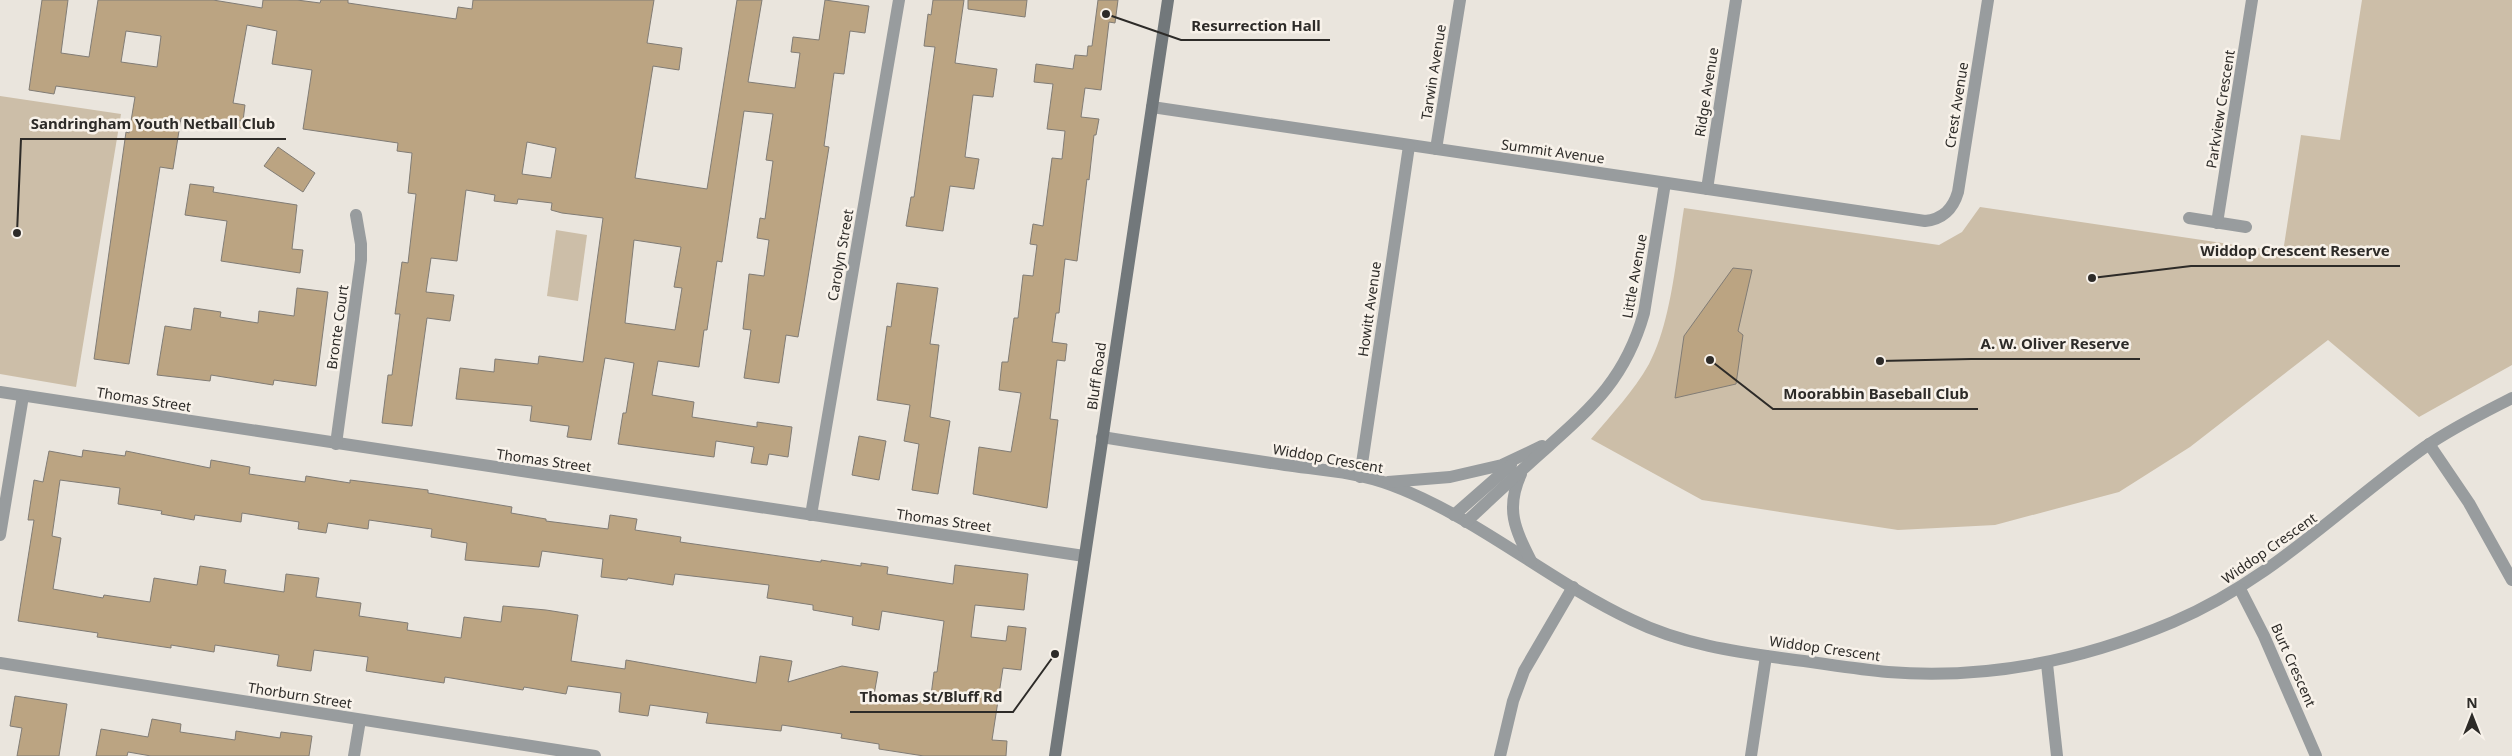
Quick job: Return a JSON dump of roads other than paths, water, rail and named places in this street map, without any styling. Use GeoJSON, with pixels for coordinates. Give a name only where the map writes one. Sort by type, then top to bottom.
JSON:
{"type":"FeatureCollection","features":[{"type":"Feature","properties":{"kind":"main road","name":"Bluff Road"},"geometry":{"type":"LineString","coordinates":[[1055,756],[1168,0]]}},
{"type":"Feature","properties":{"kind":"street","name":"Carolyn Street"},"geometry":{"type":"LineString","coordinates":[[811,516],[899,0]]}},
{"type":"Feature","properties":{"kind":"street","name":"Tarwin Avenue"},"geometry":{"type":"LineString","coordinates":[[1436,149],[1460,0]]}},
{"type":"Feature","properties":{"kind":"street","name":"Ridge Avenue"},"geometry":{"type":"LineString","coordinates":[[1707,189],[1736,0]]}},
{"type":"Feature","properties":{"kind":"street","name":"Crest Avenue"},"geometry":{"type":"LineString","coordinates":[[1948,212],[1958,192],[1988,0]]}},
{"type":"Feature","properties":{"kind":"street","name":"Parkview Crescent"},"geometry":{"type":"LineString","coordinates":[[2217,222],[2252,0]]}},
{"type":"Feature","properties":{"kind":"street","name":"Summit Avenue"},"geometry":{"type":"LineString","coordinates":[[1152,108],[1925,221],[1941,217],[1948,212]]}},
{"type":"Feature","properties":{"kind":"street","name":"Howitt Avenue"},"geometry":{"type":"LineString","coordinates":[[1360,477],[1409,146]]}},
{"type":"Feature","properties":{"kind":"street","name":"Little Avenue"},"geometry":{"type":"LineString","coordinates":[[1454,514],[1577,422],[1611,384],[1638,334],[1649,290],[1664,183]]}},
{"type":"Feature","properties":{"kind":"street","name":"Bronte Court"},"geometry":{"type":"LineString","coordinates":[[336,444],[362,260],[356,215]]}},
{"type":"Feature","properties":{"kind":"street"},"geometry":{"type":"LineString","coordinates":[[2189,218],[2246,227]]}},
{"type":"Feature","properties":{"kind":"street","name":"Thomas Street"},"geometry":{"type":"LineString","coordinates":[[0,392],[1084,556]]}},
{"type":"Feature","properties":{"kind":"street"},"geometry":{"type":"LineString","coordinates":[[0,535],[23,396]]}},
{"type":"Feature","properties":{"kind":"street","name":"Widdop Crescent"},"geometry":{"type":"LineString","coordinates":[[1102,437],[1360,477],[1386,483],[1419,496],[1454,514],[1573,587],[1647,627],[1714,647],[1766,656],[1871,670],[1926,673],[1988,670],[2047,664],[2109,646],[2170,623],[2240,589],[2314,536],[2429,444],[2512,398]]}},
{"type":"Feature","properties":{"kind":"street"},"geometry":{"type":"LineString","coordinates":[[2429,444],[2469,503],[2512,580]]}},
{"type":"Feature","properties":{"kind":"street","name":"Little Avenue"},"geometry":{"type":"LineString","coordinates":[[1386,483],[1450,477],[1520,464]]}},
{"type":"Feature","properties":{"kind":"street","name":"Little Avenue"},"geometry":{"type":"LineString","coordinates":[[1466,522],[1520,464]]}},
{"type":"Feature","properties":{"kind":"street","name":"Little Avenue"},"geometry":{"type":"LineString","coordinates":[[1520,464],[1514,493],[1512,519],[1531,562]]}},
{"type":"Feature","properties":{"kind":"street"},"geometry":{"type":"LineString","coordinates":[[1500,756],[1512,701],[1524,671],[1573,587]]}},
{"type":"Feature","properties":{"kind":"street","name":"Burt Crescent"},"geometry":{"type":"LineString","coordinates":[[2240,589],[2264,636],[2316,756]]}},
{"type":"Feature","properties":{"kind":"street"},"geometry":{"type":"LineString","coordinates":[[1751,756],[1766,656]]}},
{"type":"Feature","properties":{"kind":"street","name":"Thorburn Street"},"geometry":{"type":"LineString","coordinates":[[0,663],[595,756]]}},
{"type":"Feature","properties":{"kind":"street"},"geometry":{"type":"LineString","coordinates":[[2047,664],[2057,756]]}},
{"type":"Feature","properties":{"kind":"street"},"geometry":{"type":"LineString","coordinates":[[354,756],[360,720]]}},
{"type":"Feature","properties":{"kind":"place","name":"Resurrection Hall"},"geometry":{"type":"Point","coordinates":[1106,14]}},
{"type":"Feature","properties":{"kind":"place","name":"Sandringham Youth Netball Club"},"geometry":{"type":"Point","coordinates":[17,233]}},
{"type":"Feature","properties":{"kind":"place","name":"Widdop Crescent Reserve"},"geometry":{"type":"Point","coordinates":[2092,278]}},
{"type":"Feature","properties":{"kind":"place","name":"Moorabbin Baseball Club"},"geometry":{"type":"Point","coordinates":[1710,360]}},
{"type":"Feature","properties":{"kind":"place","name":"A. W. Oliver Reserve"},"geometry":{"type":"Point","coordinates":[1880,361]}},
{"type":"Feature","properties":{"kind":"place","name":"Thomas St/Bluff Rd"},"geometry":{"type":"Point","coordinates":[1055,654]}}]}
